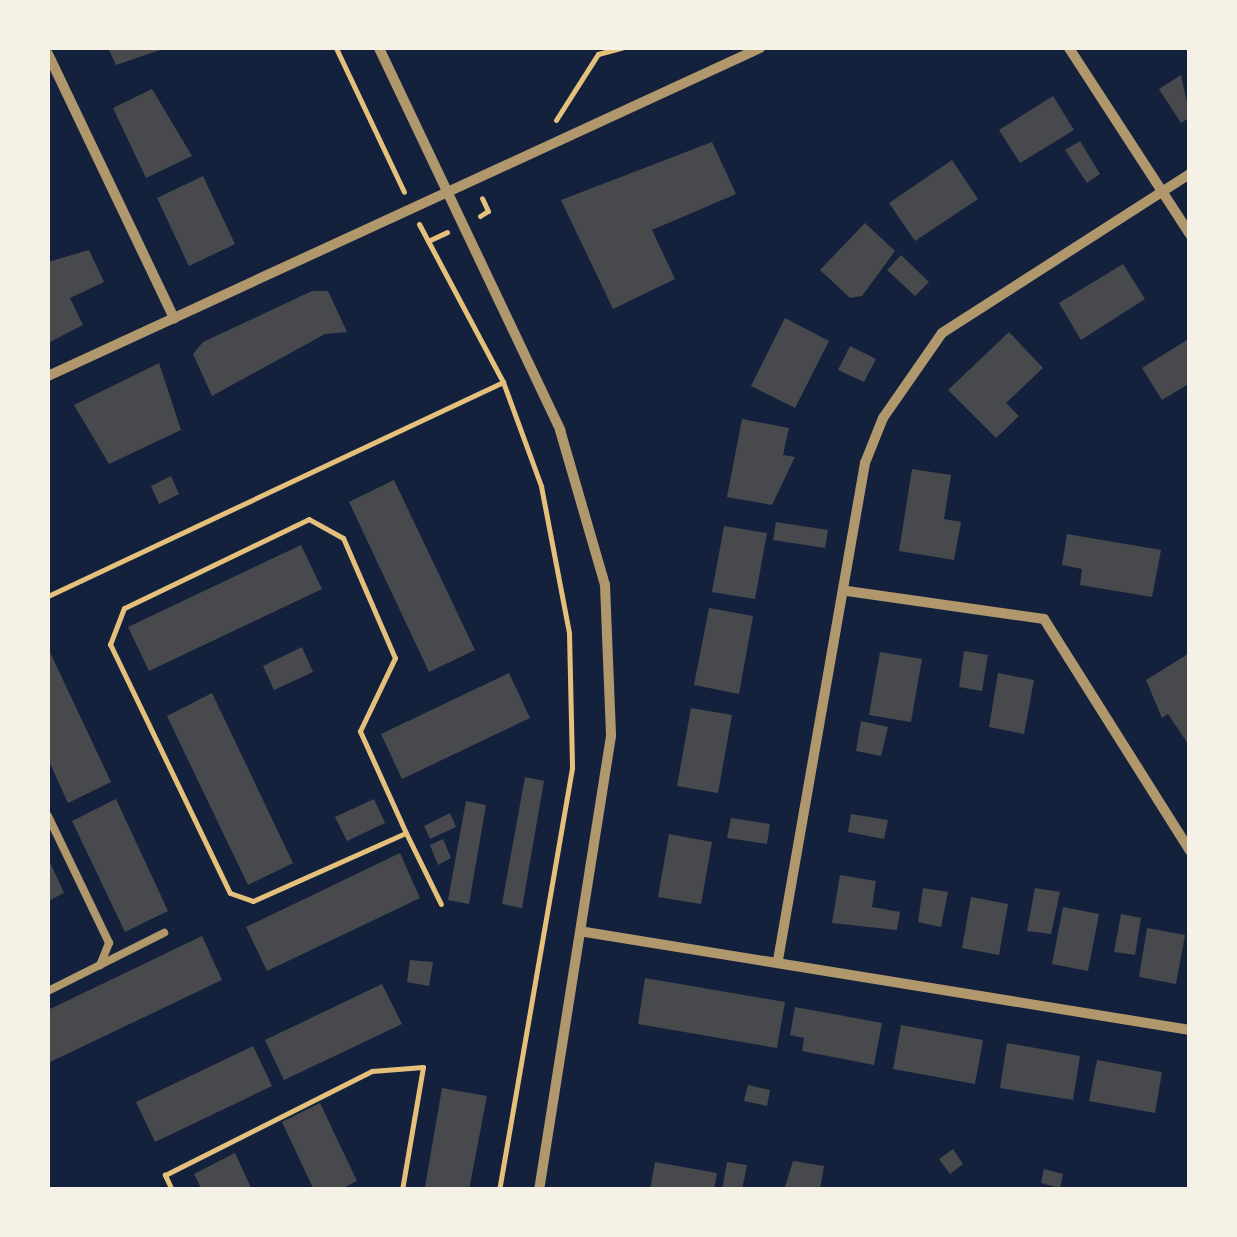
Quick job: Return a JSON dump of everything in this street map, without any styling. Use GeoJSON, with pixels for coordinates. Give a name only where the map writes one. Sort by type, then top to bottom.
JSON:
{"type":"FeatureCollection","features":[{"type":"Feature","properties":{"kind":"street"},"geometry":{"type":"LineString","coordinates":[[380,48],[560,430],[604,585],[610,736],[585,932],[539,1190]]}},
{"type":"Feature","properties":{"kind":"street"},"geometry":{"type":"LineString","coordinates":[[48,376],[412,207],[450,195],[760,48]]}},
{"type":"Feature","properties":{"kind":"street"},"geometry":{"type":"LineString","coordinates":[[1070,48],[1190,234]]}},
{"type":"Feature","properties":{"kind":"street"},"geometry":{"type":"LineString","coordinates":[[48,54],[174,318]]}},
{"type":"Feature","properties":{"kind":"street"},"geometry":{"type":"LineString","coordinates":[[778,960],[866,464],[910,372],[984,299],[1190,174]]}},
{"type":"Feature","properties":{"kind":"street"},"geometry":{"type":"LineString","coordinates":[[846,591],[1044,618],[1190,851]]}},
{"type":"Feature","properties":{"kind":"street"},"geometry":{"type":"LineString","coordinates":[[585,932],[778,960],[1190,1030]]}},
{"type":"Feature","properties":{"kind":"lane"},"geometry":{"type":"LineString","coordinates":[[48,816],[108,943],[100,965]]}},
{"type":"Feature","properties":{"kind":"lane"},"geometry":{"type":"LineString","coordinates":[[48,850],[60,843]]}},
{"type":"Feature","properties":{"kind":"lane"},"geometry":{"type":"LineString","coordinates":[[48,992],[164,933]]}},
{"type":"Feature","properties":{"kind":"path"},"geometry":{"type":"LineString","coordinates":[[347,48],[337,50],[412,207],[503,382],[541,486],[569,633],[572,768],[500,1190]]}},
{"type":"Feature","properties":{"kind":"path"},"geometry":{"type":"LineString","coordinates":[[541,152],[598,54],[621,48]]}},
{"type":"Feature","properties":{"kind":"path"},"geometry":{"type":"LineString","coordinates":[[48,596],[503,382]]}},
{"type":"Feature","properties":{"kind":"path"},"geometry":{"type":"LineString","coordinates":[[406,834],[253,901],[230,893],[110,644],[124,608],[309,519],[343,538],[395,658],[360,731],[441,904]]}},
{"type":"Feature","properties":{"kind":"path"},"geometry":{"type":"LineString","coordinates":[[172,1190],[165,1175],[372,1072],[424,1067],[402,1190]]}},
{"type":"Feature","properties":{"kind":"building"},"geometry":{"type":"Polygon","coordinates":[[[108,48],[166,48],[116,65],[108,48]]]}},
{"type":"Feature","properties":{"kind":"building"},"geometry":{"type":"Polygon","coordinates":[[[1181,75],[1190,117],[1181,123],[1159,89],[1181,75]]]}},
{"type":"Feature","properties":{"kind":"building"},"geometry":{"type":"Polygon","coordinates":[[[152,89],[192,156],[146,178],[113,108],[152,89]]]}},
{"type":"Feature","properties":{"kind":"building"},"geometry":{"type":"Polygon","coordinates":[[[1053,96],[1074,130],[1020,163],[999,130],[1053,96]]]}},
{"type":"Feature","properties":{"kind":"building"},"geometry":{"type":"Polygon","coordinates":[[[1080,141],[1100,174],[1087,183],[1065,150],[1080,141]]]}},
{"type":"Feature","properties":{"kind":"building"},"geometry":{"type":"Polygon","coordinates":[[[712,142],[736,194],[652,230],[675,279],[613,309],[561,200],[712,142]]]}},
{"type":"Feature","properties":{"kind":"building"},"geometry":{"type":"Polygon","coordinates":[[[952,160],[978,199],[915,241],[889,203],[952,160]]]}},
{"type":"Feature","properties":{"kind":"building"},"geometry":{"type":"Polygon","coordinates":[[[203,176],[235,244],[189,266],[157,198],[203,176]]]}},
{"type":"Feature","properties":{"kind":"building"},"geometry":{"type":"Polygon","coordinates":[[[865,223],[895,251],[862,296],[850,298],[820,270],[865,223]]]}},
{"type":"Feature","properties":{"kind":"building"},"geometry":{"type":"Polygon","coordinates":[[[89,250],[104,282],[70,298],[83,325],[48,343],[48,262],[89,250]]]}},
{"type":"Feature","properties":{"kind":"building"},"geometry":{"type":"Polygon","coordinates":[[[901,255],[929,282],[915,296],[887,270],[901,255]]]}},
{"type":"Feature","properties":{"kind":"building"},"geometry":{"type":"Polygon","coordinates":[[[1123,264],[1145,299],[1081,340],[1059,303],[1123,264]]]}},
{"type":"Feature","properties":{"kind":"building"},"geometry":{"type":"Polygon","coordinates":[[[312,291],[328,291],[347,332],[325,334],[212,396],[193,354],[203,342],[312,291]]]}},
{"type":"Feature","properties":{"kind":"building"},"geometry":{"type":"Polygon","coordinates":[[[785,318],[829,341],[795,408],[751,386],[785,318]]]}},
{"type":"Feature","properties":{"kind":"building"},"geometry":{"type":"Polygon","coordinates":[[[1009,332],[1043,368],[1006,403],[1019,416],[996,438],[948,390],[1009,332]]]}},
{"type":"Feature","properties":{"kind":"building"},"geometry":{"type":"Polygon","coordinates":[[[1190,338],[1190,383],[1162,400],[1142,368],[1190,338]]]}},
{"type":"Feature","properties":{"kind":"building"},"geometry":{"type":"Polygon","coordinates":[[[850,346],[876,359],[864,382],[838,370],[850,346]]]}},
{"type":"Feature","properties":{"kind":"building"},"geometry":{"type":"Polygon","coordinates":[[[159,363],[181,430],[109,464],[74,405],[159,363]]]}},
{"type":"Feature","properties":{"kind":"building"},"geometry":{"type":"Polygon","coordinates":[[[742,419],[789,428],[783,455],[795,457],[772,505],[727,497],[742,419]]]}},
{"type":"Feature","properties":{"kind":"building"},"geometry":{"type":"Polygon","coordinates":[[[912,469],[951,475],[944,519],[961,522],[954,560],[899,551],[912,469]]]}},
{"type":"Feature","properties":{"kind":"building"},"geometry":{"type":"Polygon","coordinates":[[[171,476],[179,494],[159,504],[151,486],[171,476]]]}},
{"type":"Feature","properties":{"kind":"building"},"geometry":{"type":"Polygon","coordinates":[[[394,480],[475,650],[429,672],[349,502],[394,480]]]}},
{"type":"Feature","properties":{"kind":"building"},"geometry":{"type":"Polygon","coordinates":[[[776,522],[828,530],[825,548],[773,540],[776,522]]]}},
{"type":"Feature","properties":{"kind":"building"},"geometry":{"type":"Polygon","coordinates":[[[724,526],[767,533],[755,599],[712,592],[724,526]]]}},
{"type":"Feature","properties":{"kind":"building"},"geometry":{"type":"Polygon","coordinates":[[[1067,534],[1161,550],[1152,597],[1080,585],[1082,569],[1062,565],[1067,534]]]}},
{"type":"Feature","properties":{"kind":"building"},"geometry":{"type":"Polygon","coordinates":[[[301,545],[322,589],[149,671],[128,627],[301,545]]]}},
{"type":"Feature","properties":{"kind":"building"},"geometry":{"type":"Polygon","coordinates":[[[709,608],[753,616],[739,694],[694,685],[709,608]]]}},
{"type":"Feature","properties":{"kind":"building"},"geometry":{"type":"Polygon","coordinates":[[[302,647],[313,672],[274,690],[263,666],[302,647]]]}},
{"type":"Feature","properties":{"kind":"building"},"geometry":{"type":"Polygon","coordinates":[[[48,648],[111,782],[68,803],[48,759],[48,648]]]}},
{"type":"Feature","properties":{"kind":"building"},"geometry":{"type":"Polygon","coordinates":[[[964,651],[988,655],[982,691],[959,687],[964,651]]]}},
{"type":"Feature","properties":{"kind":"building"},"geometry":{"type":"Polygon","coordinates":[[[880,652],[922,659],[911,722],[869,715],[880,652]]]}},
{"type":"Feature","properties":{"kind":"building"},"geometry":{"type":"Polygon","coordinates":[[[1188,654],[1190,747],[1168,714],[1162,718],[1146,680],[1188,654]]]}},
{"type":"Feature","properties":{"kind":"building"},"geometry":{"type":"Polygon","coordinates":[[[509,673],[530,718],[402,779],[381,734],[509,673]]]}},
{"type":"Feature","properties":{"kind":"building"},"geometry":{"type":"Polygon","coordinates":[[[998,673],[1034,680],[1024,734],[989,727],[998,673]]]}},
{"type":"Feature","properties":{"kind":"building"},"geometry":{"type":"Polygon","coordinates":[[[212,693],[293,863],[248,885],[167,716],[212,693]]]}},
{"type":"Feature","properties":{"kind":"building"},"geometry":{"type":"Polygon","coordinates":[[[691,708],[732,715],[718,793],[677,786],[691,708]]]}},
{"type":"Feature","properties":{"kind":"building"},"geometry":{"type":"Polygon","coordinates":[[[861,721],[888,727],[881,756],[856,751],[861,721]]]}},
{"type":"Feature","properties":{"kind":"building"},"geometry":{"type":"Polygon","coordinates":[[[525,777],[544,781],[522,908],[502,904],[525,777]]]}},
{"type":"Feature","properties":{"kind":"building"},"geometry":{"type":"Polygon","coordinates":[[[116,799],[168,911],[125,932],[72,821],[116,799]]]}},
{"type":"Feature","properties":{"kind":"building"},"geometry":{"type":"Polygon","coordinates":[[[374,799],[385,823],[347,841],[335,817],[374,799]]]}},
{"type":"Feature","properties":{"kind":"building"},"geometry":{"type":"Polygon","coordinates":[[[466,801],[486,805],[469,904],[448,900],[466,801]]]}},
{"type":"Feature","properties":{"kind":"building"},"geometry":{"type":"Polygon","coordinates":[[[450,813],[456,827],[430,839],[424,826],[450,813]]]}},
{"type":"Feature","properties":{"kind":"building"},"geometry":{"type":"Polygon","coordinates":[[[851,814],[888,820],[884,839],[848,832],[851,814]]]}},
{"type":"Feature","properties":{"kind":"building"},"geometry":{"type":"Polygon","coordinates":[[[731,818],[770,824],[767,844],[727,838],[731,818]]]}},
{"type":"Feature","properties":{"kind":"building"},"geometry":{"type":"Polygon","coordinates":[[[669,834],[712,842],[701,904],[658,897],[669,834]]]}},
{"type":"Feature","properties":{"kind":"building"},"geometry":{"type":"Polygon","coordinates":[[[443,839],[451,858],[438,865],[430,845],[443,839]]]}},
{"type":"Feature","properties":{"kind":"building"},"geometry":{"type":"Polygon","coordinates":[[[400,853],[420,898],[267,971],[246,927],[400,853]]]}},
{"type":"Feature","properties":{"kind":"building"},"geometry":{"type":"Polygon","coordinates":[[[48,858],[64,893],[48,901],[48,858]]]}},
{"type":"Feature","properties":{"kind":"building"},"geometry":{"type":"Polygon","coordinates":[[[840,875],[876,881],[872,907],[900,912],[897,930],[832,923],[840,875]]]}},
{"type":"Feature","properties":{"kind":"building"},"geometry":{"type":"Polygon","coordinates":[[[923,888],[948,892],[941,927],[918,922],[923,888]]]}},
{"type":"Feature","properties":{"kind":"building"},"geometry":{"type":"Polygon","coordinates":[[[1035,888],[1060,892],[1051,934],[1027,931],[1035,888]]]}},
{"type":"Feature","properties":{"kind":"building"},"geometry":{"type":"Polygon","coordinates":[[[971,897],[1008,904],[999,955],[962,948],[971,897]]]}},
{"type":"Feature","properties":{"kind":"building"},"geometry":{"type":"Polygon","coordinates":[[[1063,907],[1099,914],[1088,971],[1052,964],[1063,907]]]}},
{"type":"Feature","properties":{"kind":"building"},"geometry":{"type":"Polygon","coordinates":[[[1121,914],[1141,918],[1135,955],[1114,952],[1121,914]]]}},
{"type":"Feature","properties":{"kind":"building"},"geometry":{"type":"Polygon","coordinates":[[[1147,928],[1185,935],[1176,984],[1139,977],[1147,928]]]}},
{"type":"Feature","properties":{"kind":"building"},"geometry":{"type":"Polygon","coordinates":[[[202,936],[222,980],[48,1063],[48,1010],[202,936]]]}},
{"type":"Feature","properties":{"kind":"building"},"geometry":{"type":"Polygon","coordinates":[[[410,960],[433,962],[429,986],[407,982],[410,960]]]}},
{"type":"Feature","properties":{"kind":"building"},"geometry":{"type":"Polygon","coordinates":[[[645,978],[785,1002],[777,1048],[638,1024],[645,978]]]}},
{"type":"Feature","properties":{"kind":"building"},"geometry":{"type":"Polygon","coordinates":[[[382,984],[402,1024],[284,1080],[265,1040],[382,984]]]}},
{"type":"Feature","properties":{"kind":"building"},"geometry":{"type":"Polygon","coordinates":[[[795,1007],[882,1023],[874,1065],[802,1051],[804,1038],[790,1035],[795,1007]]]}},
{"type":"Feature","properties":{"kind":"building"},"geometry":{"type":"Polygon","coordinates":[[[901,1025],[983,1040],[975,1084],[893,1069],[901,1025]]]}},
{"type":"Feature","properties":{"kind":"building"},"geometry":{"type":"Polygon","coordinates":[[[1007,1043],[1080,1056],[1073,1100],[1000,1088],[1007,1043]]]}},
{"type":"Feature","properties":{"kind":"building"},"geometry":{"type":"Polygon","coordinates":[[[253,1046],[272,1086],[155,1142],[136,1102],[253,1046]]]}},
{"type":"Feature","properties":{"kind":"building"},"geometry":{"type":"Polygon","coordinates":[[[1097,1060],[1162,1072],[1155,1113],[1089,1101],[1097,1060]]]}},
{"type":"Feature","properties":{"kind":"building"},"geometry":{"type":"Polygon","coordinates":[[[748,1085],[770,1090],[767,1106],[744,1101],[748,1085]]]}},
{"type":"Feature","properties":{"kind":"building"},"geometry":{"type":"Polygon","coordinates":[[[442,1088],[487,1096],[469,1190],[425,1187],[442,1088]]]}},
{"type":"Feature","properties":{"kind":"building"},"geometry":{"type":"Polygon","coordinates":[[[320,1103],[357,1181],[339,1190],[314,1190],[282,1122],[320,1103]]]}},
{"type":"Feature","properties":{"kind":"building"},"geometry":{"type":"Polygon","coordinates":[[[953,1149],[963,1164],[950,1174],[939,1159],[953,1149]]]}},
{"type":"Feature","properties":{"kind":"building"},"geometry":{"type":"Polygon","coordinates":[[[235,1153],[252,1190],[202,1190],[194,1174],[235,1153]]]}},
{"type":"Feature","properties":{"kind":"building"},"geometry":{"type":"Polygon","coordinates":[[[793,1161],[824,1166],[820,1190],[784,1190],[793,1161]]]}},
{"type":"Feature","properties":{"kind":"building"},"geometry":{"type":"Polygon","coordinates":[[[655,1162],[717,1173],[714,1190],[650,1190],[655,1162]]]}},
{"type":"Feature","properties":{"kind":"building"},"geometry":{"type":"Polygon","coordinates":[[[727,1162],[747,1165],[742,1190],[722,1190],[727,1162]]]}},
{"type":"Feature","properties":{"kind":"building"},"geometry":{"type":"Polygon","coordinates":[[[1044,1169],[1063,1174],[1060,1188],[1041,1183],[1044,1169]]]}}]}
